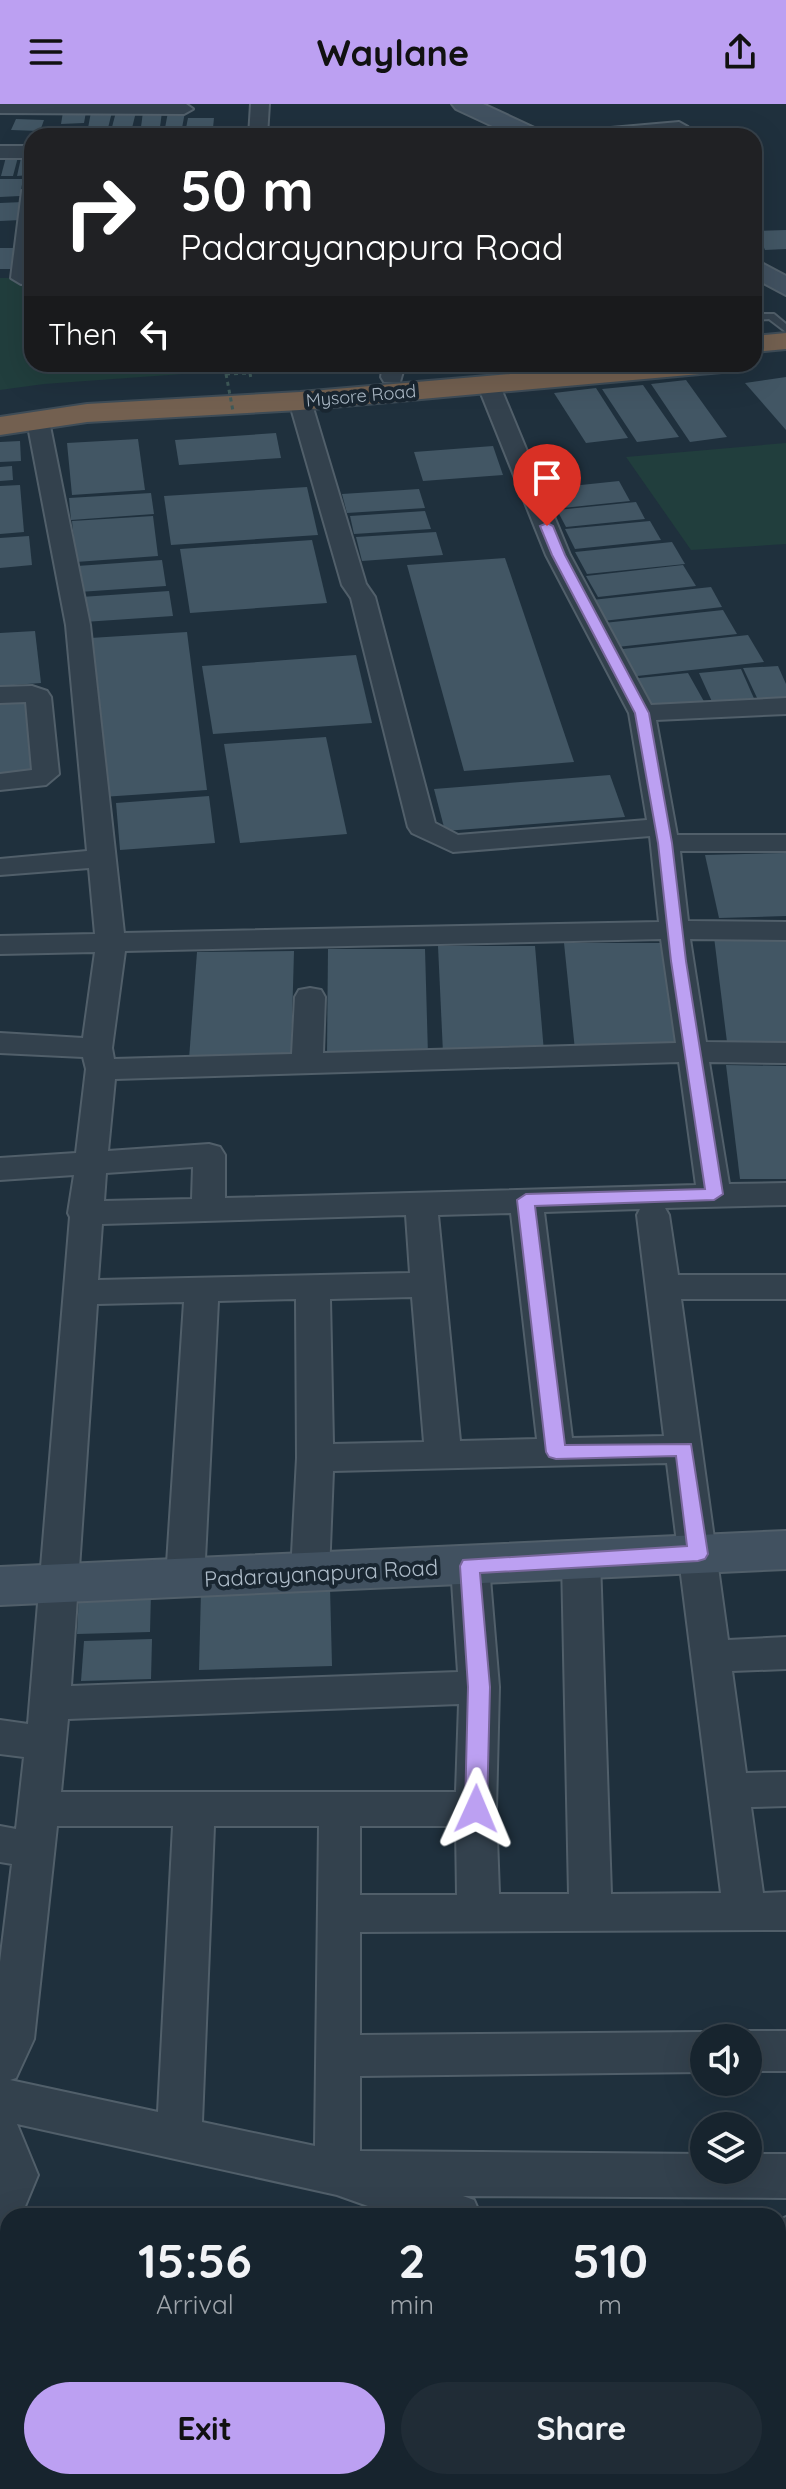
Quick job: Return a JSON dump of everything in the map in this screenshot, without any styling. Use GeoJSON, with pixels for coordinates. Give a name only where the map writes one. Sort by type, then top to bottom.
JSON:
{"type":"FeatureCollection","features":[{"type":"Feature","properties":{"kind":"highway"},"geometry":{"type":"LineString","coordinates":[[762,343],[786,341]]}},
{"type":"Feature","properties":{"kind":"highway"},"geometry":{"type":"LineString","coordinates":[[762,360],[786,358]]}},
{"type":"Feature","properties":{"kind":"highway","name":"Mysore Road"},"geometry":{"type":"LineString","coordinates":[[0,408],[59,399],[370,372]]}},
{"type":"Feature","properties":{"kind":"highway","name":"Mysore Road"},"geometry":{"type":"LineString","coordinates":[[0,426],[87,413],[300,401],[637,372]]}},
{"type":"Feature","properties":{"kind":"street"},"geometry":{"type":"LineString","coordinates":[[258,128],[260,104]]}},
{"type":"Feature","properties":{"kind":"street"},"geometry":{"type":"LineString","coordinates":[[464,104],[516,128]]}},
{"type":"Feature","properties":{"kind":"street"},"geometry":{"type":"LineString","coordinates":[[0,108],[60,111],[184,109]]}},
{"type":"Feature","properties":{"kind":"street"},"geometry":{"type":"LineString","coordinates":[[669,128],[679,127]]}},
{"type":"Feature","properties":{"kind":"street"},"geometry":{"type":"LineString","coordinates":[[0,152],[24,152]]}},
{"type":"Feature","properties":{"kind":"street"},"geometry":{"type":"LineString","coordinates":[[0,245],[24,245]]}},
{"type":"Feature","properties":{"kind":"street"},"geometry":{"type":"LineString","coordinates":[[21,278],[24,264]]}},
{"type":"Feature","properties":{"kind":"street"},"geometry":{"type":"LineString","coordinates":[[762,272],[786,287]]}},
{"type":"Feature","properties":{"kind":"street"},"geometry":{"type":"LineString","coordinates":[[489,386],[558,555],[642,713],[664,835],[674,930],[714,1194]]}},
{"type":"Feature","properties":{"kind":"street"},"geometry":{"type":"LineString","coordinates":[[300,401],[354,585],[363,597],[422,827],[453,844],[664,835],[786,843]]}},
{"type":"Feature","properties":{"kind":"street"},"geometry":{"type":"LineString","coordinates":[[0,2064],[12,2039],[10,1982],[17,1848],[39,1809],[50,1703],[81,1292],[84,1213],[111,944],[78,625],[38,421]]}},
{"type":"Feature","properties":{"kind":"street"},"geometry":{"type":"LineString","coordinates":[[0,695],[32,694],[40,701],[46,774],[43,777],[0,782]]}},
{"type":"Feature","properties":{"kind":"street"},"geometry":{"type":"LineString","coordinates":[[642,713],[786,706]]}},
{"type":"Feature","properties":{"kind":"street"},"geometry":{"type":"LineString","coordinates":[[41,716],[87,713]]}},
{"type":"Feature","properties":{"kind":"street"},"geometry":{"type":"LineString","coordinates":[[45,765],[92,762]]}},
{"type":"Feature","properties":{"kind":"street"},"geometry":{"type":"LineString","coordinates":[[0,867],[102,858]]}},
{"type":"Feature","properties":{"kind":"street"},"geometry":{"type":"LineString","coordinates":[[0,945],[674,930],[786,931]]}},
{"type":"Feature","properties":{"kind":"street"},"geometry":{"type":"LineString","coordinates":[[307,1063],[310,997]]}},
{"type":"Feature","properties":{"kind":"street"},"geometry":{"type":"LineString","coordinates":[[0,1043],[99,1059],[307,1063],[691,1052],[786,1053]]}},
{"type":"Feature","properties":{"kind":"street"},"geometry":{"type":"LineString","coordinates":[[0,1169],[90,1160],[209,1155],[208,1210]]}},
{"type":"Feature","properties":{"kind":"street"},"geometry":{"type":"LineString","coordinates":[[84,1213],[786,1194]]}},
{"type":"Feature","properties":{"kind":"street"},"geometry":{"type":"LineString","coordinates":[[526,1200],[556,1452]]}},
{"type":"Feature","properties":{"kind":"street"},"geometry":{"type":"LineString","coordinates":[[421,1204],[443,1455]]}},
{"type":"Feature","properties":{"kind":"street"},"geometry":{"type":"LineString","coordinates":[[653,1215],[744,1911]]}},
{"type":"Feature","properties":{"kind":"street"},"geometry":{"type":"LineString","coordinates":[[81,1292],[428,1285]]}},
{"type":"Feature","properties":{"kind":"street"},"geometry":{"type":"LineString","coordinates":[[310,1573],[315,1458],[313,1287]]}},
{"type":"Feature","properties":{"kind":"street"},"geometry":{"type":"LineString","coordinates":[[663,1287],[786,1288]]}},
{"type":"Feature","properties":{"kind":"street"},"geometry":{"type":"LineString","coordinates":[[185,1579],[202,1289]]}},
{"type":"Feature","properties":{"kind":"street"},"geometry":{"type":"LineString","coordinates":[[315,1458],[684,1449]]}},
{"type":"Feature","properties":{"kind":"street","name":"Padarayanapura Road"},"geometry":{"type":"LineString","coordinates":[[0,1586],[786,1550]]}},
{"type":"Feature","properties":{"kind":"street"},"geometry":{"type":"LineString","coordinates":[[581,1560],[591,1912]]}},
{"type":"Feature","properties":{"kind":"street"},"geometry":{"type":"LineString","coordinates":[[470,1566],[479,1687],[476,1809],[479,1912]]}},
{"type":"Feature","properties":{"kind":"street"},"geometry":{"type":"LineString","coordinates":[[711,1656],[786,1653]]}},
{"type":"Feature","properties":{"kind":"street"},"geometry":{"type":"LineString","coordinates":[[50,1703],[479,1687]]}},
{"type":"Feature","properties":{"kind":"street"},"geometry":{"type":"LineString","coordinates":[[0,1737],[46,1743]]}},
{"type":"Feature","properties":{"kind":"street"},"geometry":{"type":"LineString","coordinates":[[729,1791],[786,1789]]}},
{"type":"Feature","properties":{"kind":"street"},"geometry":{"type":"LineString","coordinates":[[39,1809],[476,1809]]}},
{"type":"Feature","properties":{"kind":"street"},"geometry":{"type":"LineString","coordinates":[[179,2138],[194,1809]]}},
{"type":"Feature","properties":{"kind":"street"},"geometry":{"type":"LineString","coordinates":[[337,2173],[340,1809]]}},
{"type":"Feature","properties":{"kind":"street"},"geometry":{"type":"LineString","coordinates":[[339,1914],[786,1911]]}},
{"type":"Feature","properties":{"kind":"street"},"geometry":{"type":"LineString","coordinates":[[762,2051],[786,2051]]}},
{"type":"Feature","properties":{"kind":"street"},"geometry":{"type":"LineString","coordinates":[[337,2056],[690,2052]]}},
{"type":"Feature","properties":{"kind":"street"},"geometry":{"type":"LineString","coordinates":[[0,2099],[337,2173],[435,2208]]}},
{"type":"Feature","properties":{"kind":"street"},"geometry":{"type":"LineString","coordinates":[[0,2137],[15,2175],[2,2208]]}},
{"type":"Feature","properties":{"kind":"street"},"geometry":{"type":"LineString","coordinates":[[337,2173],[786,2176]]}},
{"type":"Feature","properties":{"kind":"lane"},"geometry":{"type":"LineString","coordinates":[[762,317],[771,316],[786,329]]}},
{"type":"Feature","properties":{"kind":"path"},"geometry":{"type":"LineString","coordinates":[[233,411],[226,374],[250,373]]}},
{"type":"Feature","properties":{"kind":"green space"},"geometry":{"type":"Polygon","coordinates":[[[0,278],[24,278],[24,372],[212,372],[44,384],[0,390],[0,278]]]}},
{"type":"Feature","properties":{"kind":"green space"},"geometry":{"type":"Polygon","coordinates":[[[786,443],[786,544],[691,550],[626,457],[786,443]]]}},
{"type":"Feature","properties":{"kind":"building"},"geometry":{"type":"Polygon","coordinates":[[[63,112],[86,112],[84,123],[61,124],[63,112]]]}},
{"type":"Feature","properties":{"kind":"building"},"geometry":{"type":"Polygon","coordinates":[[[91,112],[112,112],[108,128],[88,128],[91,112]]]}},
{"type":"Feature","properties":{"kind":"building"},"geometry":{"type":"Polygon","coordinates":[[[116,112],[136,112],[132,128],[112,127],[116,112]]]}},
{"type":"Feature","properties":{"kind":"building"},"geometry":{"type":"Polygon","coordinates":[[[143,112],[162,112],[160,127],[141,127],[143,112]]]}},
{"type":"Feature","properties":{"kind":"building"},"geometry":{"type":"Polygon","coordinates":[[[168,112],[185,112],[182,128],[165,128],[168,112]]]}},
{"type":"Feature","properties":{"kind":"building"},"geometry":{"type":"Polygon","coordinates":[[[188,118],[214,118],[213,128],[186,128],[188,118]]]}},
{"type":"Feature","properties":{"kind":"building"},"geometry":{"type":"Polygon","coordinates":[[[16,119],[44,120],[41,128],[11,130],[16,119]]]}},
{"type":"Feature","properties":{"kind":"building"},"geometry":{"type":"Polygon","coordinates":[[[6,157],[18,157],[13,176],[1,176],[6,157]]]}},
{"type":"Feature","properties":{"kind":"building"},"geometry":{"type":"Polygon","coordinates":[[[21,158],[24,158],[24,175],[17,176],[21,158]]]}},
{"type":"Feature","properties":{"kind":"building"},"geometry":{"type":"Polygon","coordinates":[[[0,179],[23,179],[20,196],[0,197],[0,179]]]}},
{"type":"Feature","properties":{"kind":"building"},"geometry":{"type":"Polygon","coordinates":[[[23,202],[21,220],[0,221],[0,203],[23,202]]]}},
{"type":"Feature","properties":{"kind":"building"},"geometry":{"type":"Polygon","coordinates":[[[786,230],[786,249],[765,250],[762,231],[786,230]]]}},
{"type":"Feature","properties":{"kind":"building"},"geometry":{"type":"Polygon","coordinates":[[[0,248],[20,248],[15,269],[0,269],[0,248]]]}},
{"type":"Feature","properties":{"kind":"building"},"geometry":{"type":"Polygon","coordinates":[[[786,377],[786,430],[745,383],[786,377]]]}},
{"type":"Feature","properties":{"kind":"building"},"geometry":{"type":"Polygon","coordinates":[[[686,380],[727,437],[690,442],[651,384],[686,380]]]}},
{"type":"Feature","properties":{"kind":"building"},"geometry":{"type":"Polygon","coordinates":[[[643,385],[679,437],[637,442],[602,389],[643,385]]]}},
{"type":"Feature","properties":{"kind":"building"},"geometry":{"type":"Polygon","coordinates":[[[596,388],[628,438],[586,443],[554,393],[596,388]]]}},
{"type":"Feature","properties":{"kind":"building"},"geometry":{"type":"Polygon","coordinates":[[[276,433],[281,458],[179,465],[175,440],[276,433]]]}},
{"type":"Feature","properties":{"kind":"building"},"geometry":{"type":"Polygon","coordinates":[[[138,439],[145,490],[72,495],[67,443],[138,439]]]}},
{"type":"Feature","properties":{"kind":"building"},"geometry":{"type":"Polygon","coordinates":[[[20,441],[21,461],[0,462],[0,442],[20,441]]]}},
{"type":"Feature","properties":{"kind":"building"},"geometry":{"type":"Polygon","coordinates":[[[493,446],[503,475],[423,481],[414,452],[493,446]]]}},
{"type":"Feature","properties":{"kind":"building"},"geometry":{"type":"Polygon","coordinates":[[[12,466],[13,480],[0,481],[0,467],[12,466]]]}},
{"type":"Feature","properties":{"kind":"building"},"geometry":{"type":"Polygon","coordinates":[[[619,481],[630,501],[553,509],[543,489],[619,481]]]}},
{"type":"Feature","properties":{"kind":"building"},"geometry":{"type":"Polygon","coordinates":[[[20,485],[24,532],[0,534],[0,486],[20,485]]]}},
{"type":"Feature","properties":{"kind":"building"},"geometry":{"type":"Polygon","coordinates":[[[307,487],[318,535],[171,545],[164,496],[307,487]]]}},
{"type":"Feature","properties":{"kind":"building"},"geometry":{"type":"Polygon","coordinates":[[[419,489],[425,508],[347,513],[342,494],[419,489]]]}},
{"type":"Feature","properties":{"kind":"building"},"geometry":{"type":"Polygon","coordinates":[[[151,493],[154,514],[71,520],[69,498],[151,493]]]}},
{"type":"Feature","properties":{"kind":"building"},"geometry":{"type":"Polygon","coordinates":[[[636,502],[645,519],[566,527],[557,510],[636,502]]]}},
{"type":"Feature","properties":{"kind":"building"},"geometry":{"type":"Polygon","coordinates":[[[425,511],[431,529],[354,534],[350,516],[425,511]]]}},
{"type":"Feature","properties":{"kind":"building"},"geometry":{"type":"Polygon","coordinates":[[[153,516],[158,556],[76,562],[72,521],[153,516]]]}},
{"type":"Feature","properties":{"kind":"building"},"geometry":{"type":"Polygon","coordinates":[[[650,521],[661,540],[575,549],[565,529],[650,521]]]}},
{"type":"Feature","properties":{"kind":"building"},"geometry":{"type":"Polygon","coordinates":[[[436,532],[443,555],[362,561],[356,537],[436,532]]]}},
{"type":"Feature","properties":{"kind":"building"},"geometry":{"type":"Polygon","coordinates":[[[29,536],[32,565],[0,568],[0,538],[29,536]]]}},
{"type":"Feature","properties":{"kind":"building"},"geometry":{"type":"Polygon","coordinates":[[[312,540],[327,603],[190,613],[180,549],[312,540]]]}},
{"type":"Feature","properties":{"kind":"building"},"geometry":{"type":"Polygon","coordinates":[[[672,542],[685,564],[587,574],[575,552],[672,542]]]}},
{"type":"Feature","properties":{"kind":"building"},"geometry":{"type":"Polygon","coordinates":[[[505,558],[574,762],[464,771],[407,565],[505,558]]]}},
{"type":"Feature","properties":{"kind":"building"},"geometry":{"type":"Polygon","coordinates":[[[162,560],[166,586],[79,592],[77,566],[162,560]]]}},
{"type":"Feature","properties":{"kind":"building"},"geometry":{"type":"Polygon","coordinates":[[[683,565],[696,586],[598,597],[586,576],[683,565]]]}},
{"type":"Feature","properties":{"kind":"building"},"geometry":{"type":"Polygon","coordinates":[[[711,587],[722,607],[603,621],[592,600],[711,587]]]}},
{"type":"Feature","properties":{"kind":"building"},"geometry":{"type":"Polygon","coordinates":[[[169,591],[173,616],[84,622],[81,597],[169,591]]]}},
{"type":"Feature","properties":{"kind":"building"},"geometry":{"type":"Polygon","coordinates":[[[723,610],[737,634],[617,647],[604,623],[723,610]]]}},
{"type":"Feature","properties":{"kind":"building"},"geometry":{"type":"Polygon","coordinates":[[[35,631],[41,683],[0,686],[0,633],[35,631]]]}},
{"type":"Feature","properties":{"kind":"building"},"geometry":{"type":"Polygon","coordinates":[[[187,632],[207,790],[102,797],[90,638],[187,632]]]}},
{"type":"Feature","properties":{"kind":"building"},"geometry":{"type":"Polygon","coordinates":[[[748,635],[764,662],[628,677],[614,650],[748,635]]]}},
{"type":"Feature","properties":{"kind":"building"},"geometry":{"type":"Polygon","coordinates":[[[356,655],[372,723],[213,734],[202,666],[356,655]]]}},
{"type":"Feature","properties":{"kind":"building"},"geometry":{"type":"Polygon","coordinates":[[[778,666],[786,684],[786,698],[758,700],[743,668],[778,666]]]}},
{"type":"Feature","properties":{"kind":"building"},"geometry":{"type":"Polygon","coordinates":[[[741,669],[756,703],[714,706],[699,673],[741,669]]]}},
{"type":"Feature","properties":{"kind":"building"},"geometry":{"type":"Polygon","coordinates":[[[688,673],[706,705],[647,712],[630,679],[688,673]]]}},
{"type":"Feature","properties":{"kind":"building"},"geometry":{"type":"Polygon","coordinates":[[[33,699],[43,776],[0,780],[0,702],[33,699]]]}},
{"type":"Feature","properties":{"kind":"building"},"geometry":{"type":"Polygon","coordinates":[[[326,737],[347,834],[240,843],[224,744],[326,737]]]}},
{"type":"Feature","properties":{"kind":"building"},"geometry":{"type":"Polygon","coordinates":[[[610,775],[625,817],[445,831],[434,789],[610,775]]]}},
{"type":"Feature","properties":{"kind":"building"},"geometry":{"type":"Polygon","coordinates":[[[209,796],[215,843],[120,850],[116,803],[209,796]]]}},
{"type":"Feature","properties":{"kind":"building"},"geometry":{"type":"Polygon","coordinates":[[[786,853],[786,916],[719,918],[705,855],[786,853]]]}},
{"type":"Feature","properties":{"kind":"building"},"geometry":{"type":"Polygon","coordinates":[[[714,937],[786,938],[786,1043],[727,1042],[714,937]]]}},
{"type":"Feature","properties":{"kind":"building"},"geometry":{"type":"Polygon","coordinates":[[[564,943],[661,943],[676,1049],[575,1050],[564,943]]]}},
{"type":"Feature","properties":{"kind":"building"},"geometry":{"type":"Polygon","coordinates":[[[438,946],[535,946],[544,1052],[443,1053],[438,946]]]}},
{"type":"Feature","properties":{"kind":"building"},"geometry":{"type":"Polygon","coordinates":[[[328,949],[425,949],[428,1055],[327,1056],[328,949]]]}},
{"type":"Feature","properties":{"kind":"building"},"geometry":{"type":"Polygon","coordinates":[[[294,951],[291,1058],[189,1059],[197,952],[294,951]]]}},
{"type":"Feature","properties":{"kind":"building"},"geometry":{"type":"Polygon","coordinates":[[[726,1065],[786,1066],[786,1179],[740,1179],[726,1065]]]}},
{"type":"Feature","properties":{"kind":"building"},"geometry":{"type":"Polygon","coordinates":[[[330,1587],[332,1666],[199,1670],[201,1591],[330,1587]]]}},
{"type":"Feature","properties":{"kind":"building"},"geometry":{"type":"Polygon","coordinates":[[[151,1592],[150,1632],[77,1634],[79,1594],[151,1592]]]}},
{"type":"Feature","properties":{"kind":"building"},"geometry":{"type":"Polygon","coordinates":[[[152,1639],[151,1679],[81,1681],[84,1641],[152,1639]]]}},
{"type":"Feature","properties":{"kind":"route"},"geometry":{"type":"LineString","coordinates":[[476,1809],[479,1687],[470,1566],[698,1554],[684,1449],[556,1452],[526,1200],[714,1194],[678,961],[665,843],[642,713],[558,555],[547,526]]}}]}
